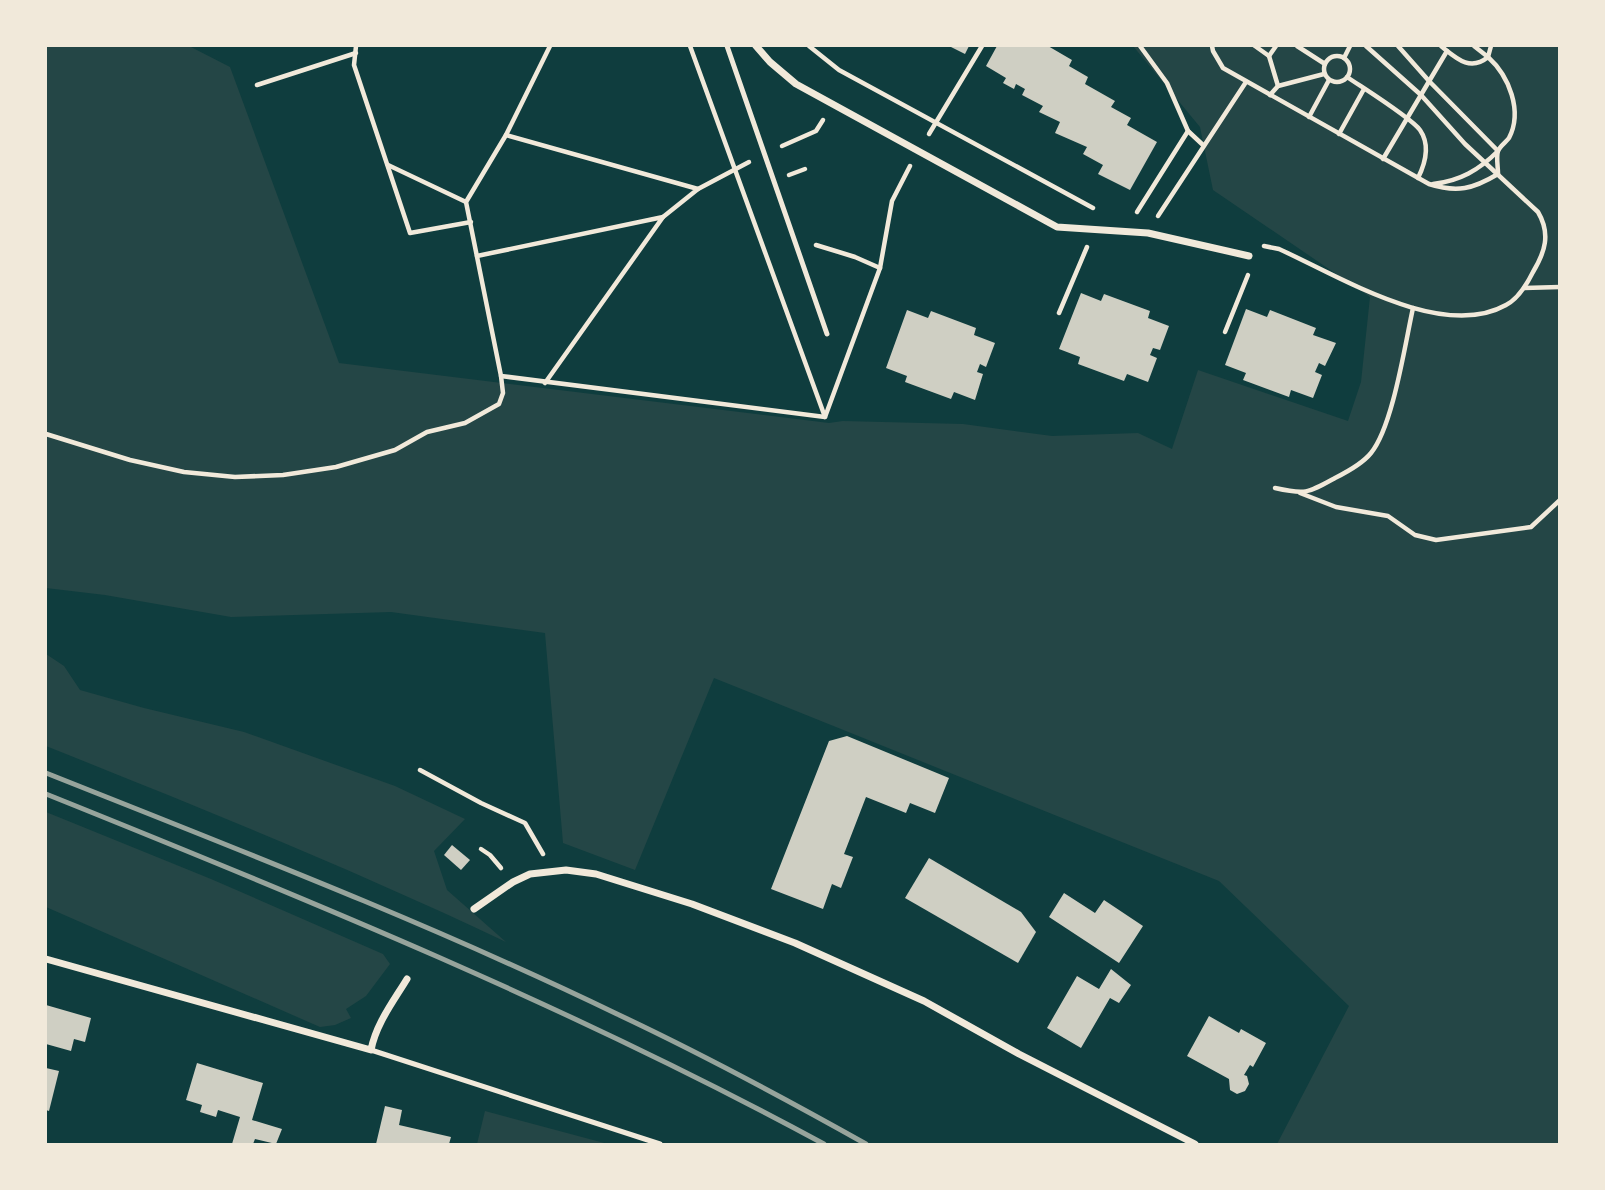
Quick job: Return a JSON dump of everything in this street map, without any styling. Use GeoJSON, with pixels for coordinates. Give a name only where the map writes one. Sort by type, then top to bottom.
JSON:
{"type":"FeatureCollection","features":[{"type":"Feature","properties":{"kind":"street"},"geometry":{"type":"LineString","coordinates":[[756,46],[796,84],[1057,228],[1148,233],[1248,256]]}},
{"type":"Feature","properties":{"kind":"street"},"geometry":{"type":"LineString","coordinates":[[474,909],[513,882],[530,874],[551,870],[596,874],[692,904],[794,943],[924,1001],[1019,1054],[1195,1144]]}},
{"type":"Feature","properties":{"kind":"street"},"geometry":{"type":"LineString","coordinates":[[46,959],[371,1050],[373,1037],[380,1023],[407,979]]}},
{"type":"Feature","properties":{"kind":"lane"},"geometry":{"type":"LineString","coordinates":[[727,46],[828,334]]}},
{"type":"Feature","properties":{"kind":"lane"},"geometry":{"type":"LineString","coordinates":[[371,1050],[660,1144]]}},
{"type":"Feature","properties":{"kind":"path"},"geometry":{"type":"LineString","coordinates":[[356,46],[355,65],[410,233],[471,222]]}},
{"type":"Feature","properties":{"kind":"path"},"geometry":{"type":"LineString","coordinates":[[46,434],[130,460],[184,472],[234,477],[283,475],[337,467],[395,450],[427,432],[465,423],[499,404],[503,393],[501,376],[466,202],[506,135],[550,46]]}},
{"type":"Feature","properties":{"kind":"path"},"geometry":{"type":"LineString","coordinates":[[690,46],[825,417]]}},
{"type":"Feature","properties":{"kind":"path"},"geometry":{"type":"LineString","coordinates":[[809,46],[839,70],[1101,212],[1059,313]]}},
{"type":"Feature","properties":{"kind":"path"},"geometry":{"type":"LineString","coordinates":[[919,152],[982,46]]}},
{"type":"Feature","properties":{"kind":"path"},"geometry":{"type":"LineString","coordinates":[[1140,46],[1167,83],[1188,131],[1203,145]]}},
{"type":"Feature","properties":{"kind":"path"},"geometry":{"type":"LineString","coordinates":[[1212,46],[1223,68],[1429,184],[1448,190],[1469,188],[1498,174]]}},
{"type":"Feature","properties":{"kind":"path"},"geometry":{"type":"LineString","coordinates":[[1255,46],[1269,56],[1278,86]]}},
{"type":"Feature","properties":{"kind":"path"},"geometry":{"type":"LineString","coordinates":[[1269,56],[1276,46]]}},
{"type":"Feature","properties":{"kind":"path"},"geometry":{"type":"LineString","coordinates":[[1299,46],[1325,64]]}},
{"type":"Feature","properties":{"kind":"path"},"geometry":{"type":"LineString","coordinates":[[1344,58],[1350,46]]}},
{"type":"Feature","properties":{"kind":"path"},"geometry":{"type":"LineString","coordinates":[[1225,332],[1247,276],[1248,256],[1265,246],[1279,249],[1413,308],[1430,313],[1474,317],[1509,304],[1524,289],[1543,255],[1546,241],[1544,223],[1538,212],[1465,144],[1421,95],[1366,46]]}},
{"type":"Feature","properties":{"kind":"path"},"geometry":{"type":"LineString","coordinates":[[1398,46],[1429,82],[1498,151],[1498,174]]}},
{"type":"Feature","properties":{"kind":"path"},"geometry":{"type":"LineString","coordinates":[[1441,46],[1464,63],[1474,65],[1489,57],[1492,46]]}},
{"type":"Feature","properties":{"kind":"path"},"geometry":{"type":"LineString","coordinates":[[1429,184],[1451,182],[1469,175],[1486,163],[1509,137],[1514,119],[1513,103],[1506,79],[1500,68],[1474,46]]}},
{"type":"Feature","properties":{"kind":"path"},"geometry":{"type":"LineString","coordinates":[[1383,159],[1447,51]]}},
{"type":"Feature","properties":{"kind":"path"},"geometry":{"type":"LineString","coordinates":[[257,85],[356,53]]}},
{"type":"Feature","properties":{"kind":"path"},"geometry":{"type":"LineString","coordinates":[[1336,56],[1344,58],[1349,64],[1350,73],[1338,83],[1329,80],[1324,74],[1328,59],[1336,56]]}},
{"type":"Feature","properties":{"kind":"path"},"geometry":{"type":"LineString","coordinates":[[1270,95],[1278,86],[1324,74]]}},
{"type":"Feature","properties":{"kind":"path"},"geometry":{"type":"LineString","coordinates":[[1347,77],[1420,130],[1426,145],[1425,163],[1418,178]]}},
{"type":"Feature","properties":{"kind":"path"},"geometry":{"type":"LineString","coordinates":[[1309,117],[1329,80]]}},
{"type":"Feature","properties":{"kind":"path"},"geometry":{"type":"LineString","coordinates":[[1148,233],[1246,82]]}},
{"type":"Feature","properties":{"kind":"path"},"geometry":{"type":"LineString","coordinates":[[1339,134],[1364,89]]}},
{"type":"Feature","properties":{"kind":"path"},"geometry":{"type":"LineString","coordinates":[[790,142],[816,131],[820,126]]}},
{"type":"Feature","properties":{"kind":"path"},"geometry":{"type":"LineString","coordinates":[[1132,220],[1188,131]]}},
{"type":"Feature","properties":{"kind":"path"},"geometry":{"type":"LineString","coordinates":[[506,135],[698,189]]}},
{"type":"Feature","properties":{"kind":"path"},"geometry":{"type":"LineString","coordinates":[[387,164],[466,202]]}},
{"type":"Feature","properties":{"kind":"path"},"geometry":{"type":"LineString","coordinates":[[784,176],[805,169]]}},
{"type":"Feature","properties":{"kind":"path"},"geometry":{"type":"LineString","coordinates":[[545,383],[663,218],[698,189],[734,170]]}},
{"type":"Feature","properties":{"kind":"path"},"geometry":{"type":"LineString","coordinates":[[825,417],[880,268],[892,201],[904,177]]}},
{"type":"Feature","properties":{"kind":"path"},"geometry":{"type":"LineString","coordinates":[[477,256],[663,218]]}},
{"type":"Feature","properties":{"kind":"path"},"geometry":{"type":"LineString","coordinates":[[809,242],[880,268]]}},
{"type":"Feature","properties":{"kind":"path"},"geometry":{"type":"LineString","coordinates":[[1524,289],[1559,287]]}},
{"type":"Feature","properties":{"kind":"path"},"geometry":{"type":"LineString","coordinates":[[1300,493],[1313,490],[1347,472],[1371,453],[1387,421],[1413,308]]}},
{"type":"Feature","properties":{"kind":"path"},"geometry":{"type":"LineString","coordinates":[[501,376],[825,417]]}},
{"type":"Feature","properties":{"kind":"path"},"geometry":{"type":"LineString","coordinates":[[1275,488],[1300,493],[1336,507],[1388,516],[1415,535],[1436,540],[1531,527],[1559,500]]}},
{"type":"Feature","properties":{"kind":"path"},"geometry":{"type":"LineString","coordinates":[[420,770],[524,823],[551,870]]}},
{"type":"Feature","properties":{"kind":"path"},"geometry":{"type":"LineString","coordinates":[[481,849],[490,855],[513,882]]}},
{"type":"Feature","properties":{"kind":"shaded area"},"geometry":{"type":"Polygon","coordinates":[[[46,46],[189,46],[230,67],[339,363],[829,423],[843,421],[963,424],[1052,436],[1138,433],[1172,449],[1198,370],[1348,421],[1361,382],[1370,297],[1213,190],[1200,127],[1133,46],[1559,46],[1559,1144],[1277,1144],[1349,1006],[1219,881],[714,678],[635,870],[563,843],[545,633],[391,612],[231,617],[105,595],[46,588],[46,46]]]}},
{"type":"Feature","properties":{"kind":"shaded area"},"geometry":{"type":"Polygon","coordinates":[[[46,654],[64,666],[80,690],[244,732],[395,786],[465,819],[434,851],[447,890],[506,942],[220,816],[46,746],[46,654]]]}},
{"type":"Feature","properties":{"kind":"shaded area"},"geometry":{"type":"Polygon","coordinates":[[[46,812],[211,879],[383,954],[390,964],[366,996],[346,1009],[351,1018],[335,1025],[320,1027],[46,907],[46,812]]]}},
{"type":"Feature","properties":{"kind":"shaded area"},"geometry":{"type":"Polygon","coordinates":[[[485,1111],[608,1144],[477,1144],[485,1111]]]}},
{"type":"Feature","properties":{"kind":"building"},"geometry":{"type":"Polygon","coordinates":[[[949,46],[969,46],[965,54],[949,46]]]}},
{"type":"Feature","properties":{"kind":"building"},"geometry":{"type":"Polygon","coordinates":[[[997,46],[1048,46],[1072,60],[1069,66],[1088,77],[1085,84],[1115,101],[1111,107],[1131,118],[1127,125],[1157,142],[1130,190],[1098,174],[1103,165],[1083,154],[1087,147],[1055,133],[1060,122],[1039,112],[1043,106],[1022,95],[1025,89],[1016,84],[1014,89],[1003,83],[1006,78],[986,66],[997,46]]]}},
{"type":"Feature","properties":{"kind":"building"},"geometry":{"type":"Polygon","coordinates":[[[1081,293],[1101,301],[1104,294],[1150,311],[1148,318],[1169,326],[1160,350],[1153,348],[1150,355],[1157,358],[1148,382],[1127,374],[1124,381],[1078,364],[1080,357],[1059,349],[1081,293]]]}},
{"type":"Feature","properties":{"kind":"building"},"geometry":{"type":"Polygon","coordinates":[[[1246,309],[1267,317],[1270,310],[1316,328],[1313,335],[1336,343],[1325,366],[1319,363],[1315,372],[1322,375],[1313,398],[1291,390],[1289,397],[1243,380],[1246,373],[1225,365],[1246,309]]]}},
{"type":"Feature","properties":{"kind":"building"},"geometry":{"type":"Polygon","coordinates":[[[907,310],[928,318],[931,311],[976,328],[974,335],[995,343],[986,367],[980,364],[977,372],[983,374],[975,400],[954,392],[951,399],[905,382],[907,376],[886,368],[907,310]]]}},
{"type":"Feature","properties":{"kind":"building"},"geometry":{"type":"Polygon","coordinates":[[[847,736],[949,778],[935,813],[910,803],[906,813],[866,797],[844,854],[853,857],[841,888],[832,884],[823,909],[771,889],[829,741],[847,736]]]}},
{"type":"Feature","properties":{"kind":"building"},"geometry":{"type":"Polygon","coordinates":[[[452,845],[470,860],[461,870],[444,855],[452,845]]]}},
{"type":"Feature","properties":{"kind":"building"},"geometry":{"type":"Polygon","coordinates":[[[929,858],[1021,912],[1036,932],[1018,963],[905,898],[929,858]]]}},
{"type":"Feature","properties":{"kind":"building"},"geometry":{"type":"Polygon","coordinates":[[[1064,893],[1095,913],[1104,900],[1143,926],[1119,963],[1049,917],[1064,893]]]}},
{"type":"Feature","properties":{"kind":"building"},"geometry":{"type":"Polygon","coordinates":[[[1111,969],[1131,985],[1119,1003],[1110,998],[1081,1048],[1047,1028],[1077,976],[1099,989],[1111,969]]]}},
{"type":"Feature","properties":{"kind":"building"},"geometry":{"type":"Polygon","coordinates":[[[46,1005],[91,1018],[85,1042],[74,1039],[71,1051],[46,1044],[46,1005]]]}},
{"type":"Feature","properties":{"kind":"building"},"geometry":{"type":"Polygon","coordinates":[[[1209,1016],[1239,1033],[1241,1029],[1266,1043],[1253,1067],[1250,1065],[1244,1075],[1247,1076],[1249,1084],[1245,1091],[1237,1094],[1230,1090],[1229,1079],[1187,1056],[1209,1016]]]}},
{"type":"Feature","properties":{"kind":"building"},"geometry":{"type":"Polygon","coordinates":[[[197,1063],[263,1083],[252,1120],[282,1129],[276,1144],[255,1139],[253,1144],[232,1144],[240,1117],[218,1110],[216,1117],[200,1112],[202,1105],[186,1100],[197,1063]]]}},
{"type":"Feature","properties":{"kind":"building"},"geometry":{"type":"Polygon","coordinates":[[[46,1068],[59,1071],[49,1111],[46,1110],[46,1068]]]}},
{"type":"Feature","properties":{"kind":"building"},"geometry":{"type":"Polygon","coordinates":[[[385,1106],[402,1110],[399,1125],[451,1137],[449,1144],[376,1144],[385,1106]]]}},
{"type":"Feature","properties":{"kind":"railway"},"geometry":{"type":"LineString","coordinates":[[46,773],[333,888],[547,981],[712,1061],[866,1144]]}},
{"type":"Feature","properties":{"kind":"railway"},"geometry":{"type":"LineString","coordinates":[[46,794],[342,915],[537,1001],[729,1094],[824,1144]]}}]}
